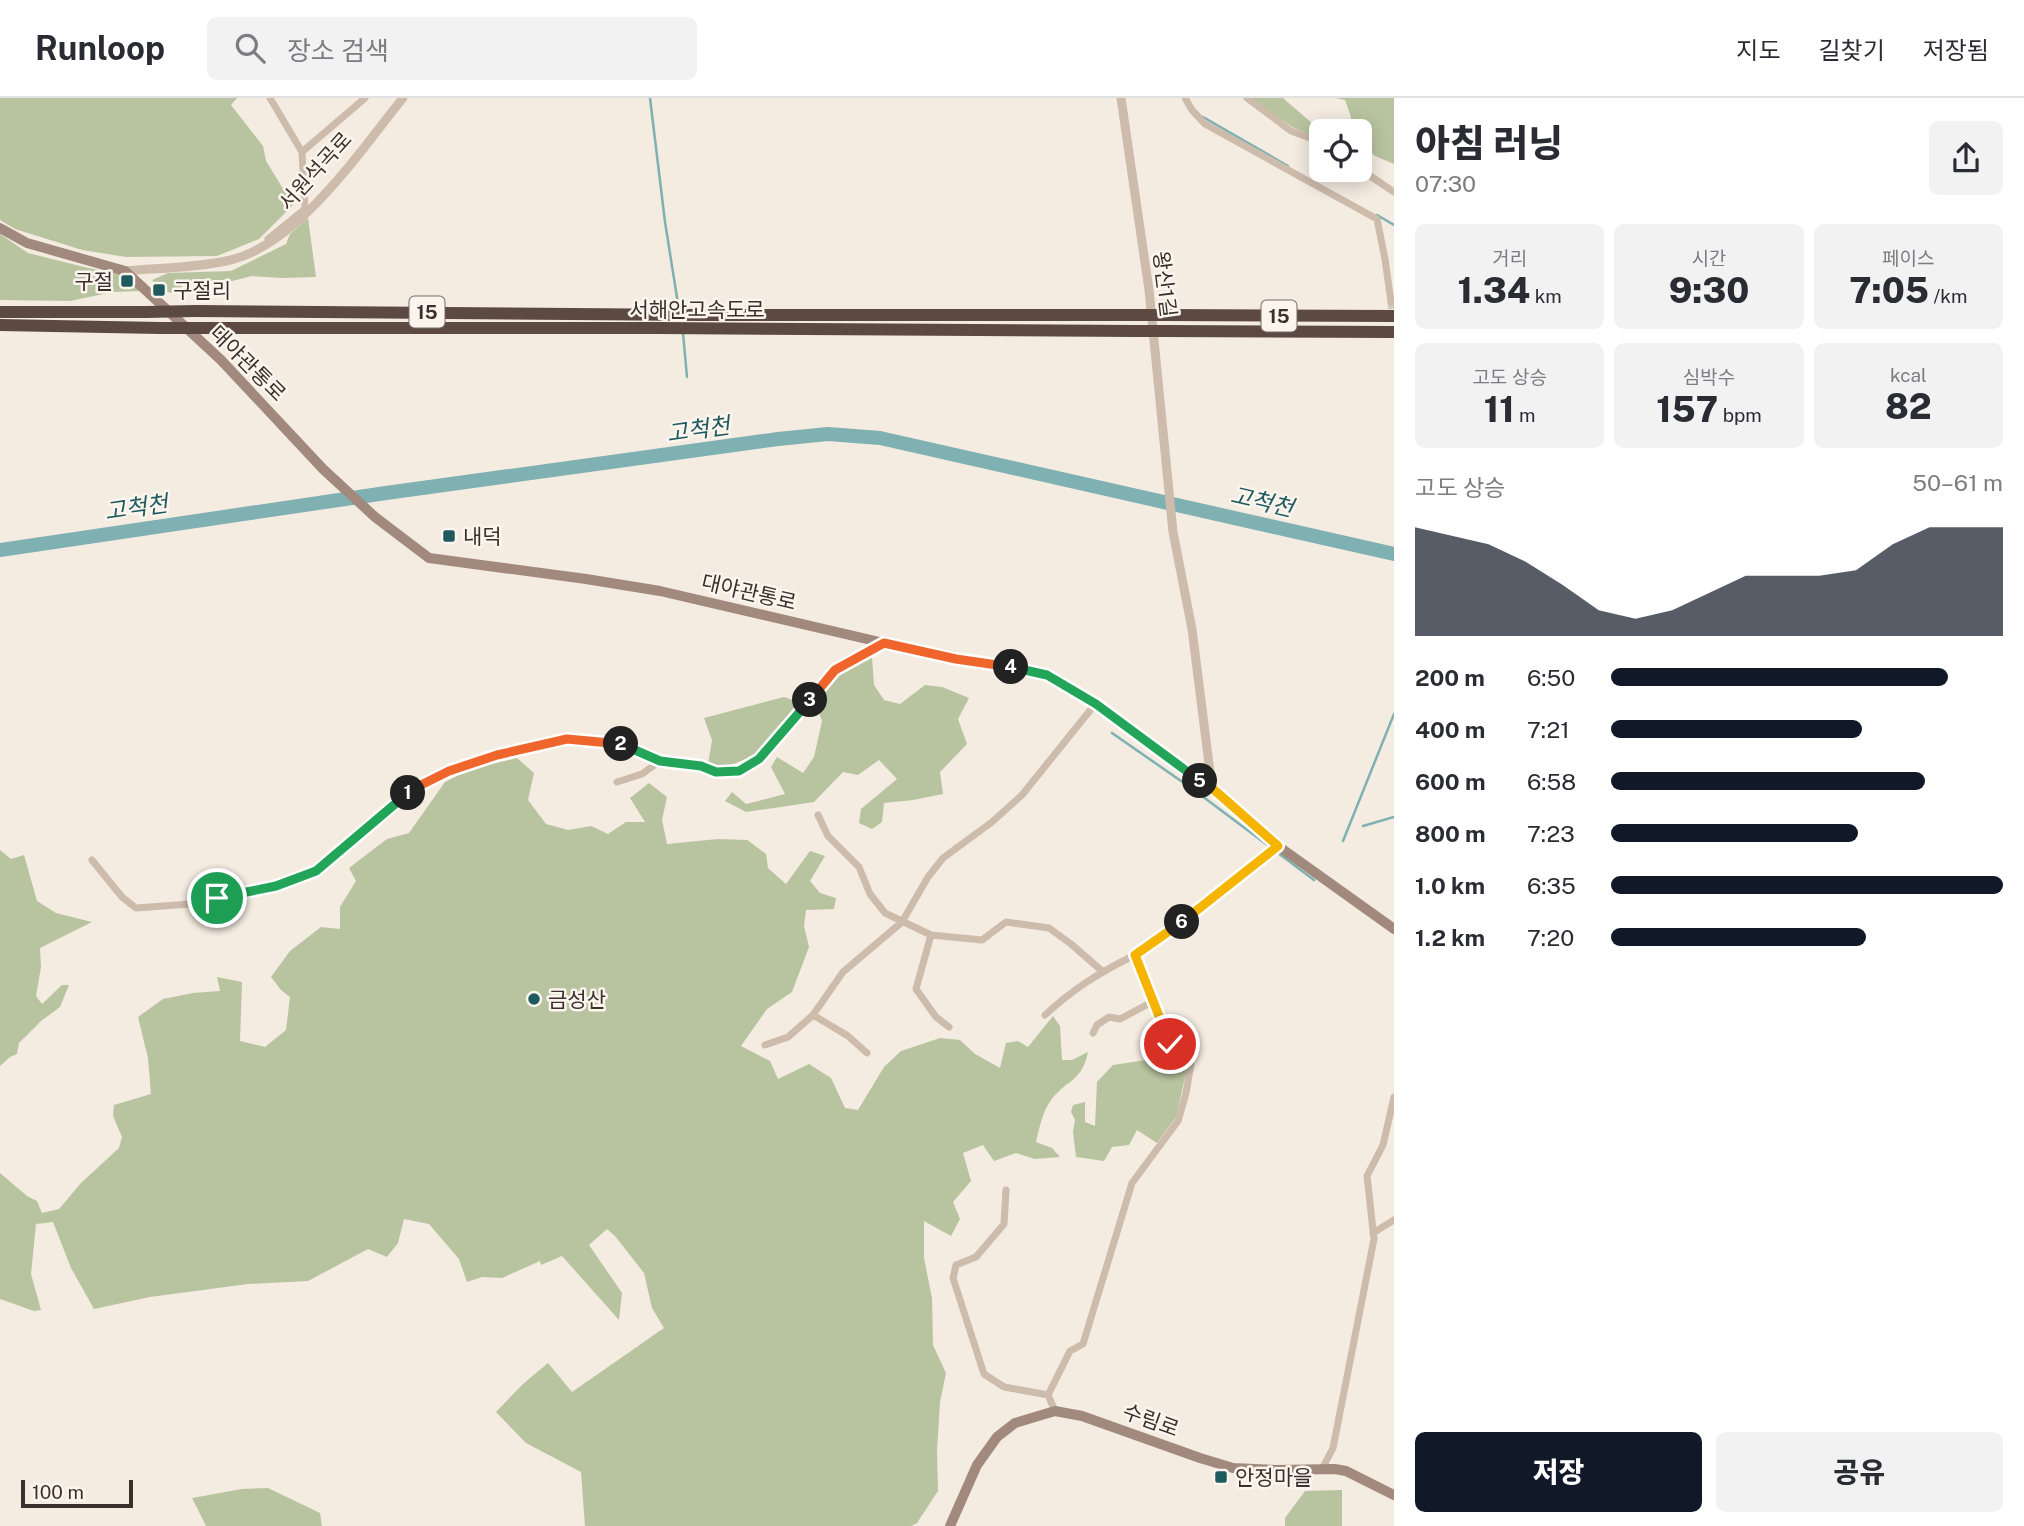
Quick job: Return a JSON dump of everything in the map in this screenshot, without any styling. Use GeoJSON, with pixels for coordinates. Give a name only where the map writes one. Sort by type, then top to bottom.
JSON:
{"type":"FeatureCollection","features":[{"type":"Feature","properties":{"kind":"highway","name":"서해안고속도로"},"geometry":{"type":"LineString","coordinates":[[0,312],[197,311],[658,321]]}},
{"type":"Feature","properties":{"kind":"highway","name":"서해안고속도로"},"geometry":{"type":"LineString","coordinates":[[0,325],[212,328],[1134,315],[1394,316]]}},
{"type":"Feature","properties":{"kind":"highway","name":"서해안고속도로"},"geometry":{"type":"LineString","coordinates":[[700,321],[1135,331],[1394,332]]}},
{"type":"Feature","properties":{"kind":"main road","name":"서원석곡로"},"geometry":{"type":"LineString","coordinates":[[0,228],[27,243],[125,271]]}},
{"type":"Feature","properties":{"kind":"main road","name":"대야관통로"},"geometry":{"type":"LineString","coordinates":[[125,271],[221,360],[330,475],[375,517],[429,558],[660,591],[884,643],[1047,675],[1096,704],[1212,788],[1275,849],[1394,929]]}},
{"type":"Feature","properties":{"kind":"main road","name":"수림로"},"geometry":{"type":"LineString","coordinates":[[950,1526],[977,1465],[997,1437],[1015,1423],[1055,1411],[1082,1416],[1233,1468],[1335,1469],[1346,1471],[1394,1495]]}},
{"type":"Feature","properties":{"kind":"street"},"geometry":{"type":"LineString","coordinates":[[254,250],[304,209],[302,152],[270,98]]}},
{"type":"Feature","properties":{"kind":"street"},"geometry":{"type":"LineString","coordinates":[[302,152],[365,98]]}},
{"type":"Feature","properties":{"kind":"street","name":"서원석곡로"},"geometry":{"type":"LineString","coordinates":[[125,271],[227,261],[283,234],[314,206],[403,98]]}},
{"type":"Feature","properties":{"kind":"street","name":"왕산1길"},"geometry":{"type":"LineString","coordinates":[[1121,98],[1149,290],[1173,532],[1192,629],[1212,788]]}},
{"type":"Feature","properties":{"kind":"street"},"geometry":{"type":"LineString","coordinates":[[1185,98],[1205,124],[1377,219],[1391,302]]}},
{"type":"Feature","properties":{"kind":"street"},"geometry":{"type":"LineString","coordinates":[[1247,98],[1291,131],[1309,138]]}},
{"type":"Feature","properties":{"kind":"street"},"geometry":{"type":"LineString","coordinates":[[1372,177],[1394,192]]}},
{"type":"Feature","properties":{"kind":"street"},"geometry":{"type":"LineString","coordinates":[[92,860],[122,897],[136,908],[190,904],[276,886],[316,871],[415,788],[449,771],[497,755],[567,739],[621,744],[660,761],[701,766],[716,772],[739,771],[759,759],[835,670],[884,643]]}},
{"type":"Feature","properties":{"kind":"street"},"geometry":{"type":"LineString","coordinates":[[765,1045],[788,1037],[813,1015],[843,972],[902,922],[928,877],[943,858],[992,822],[1022,794],[1096,704]]}},
{"type":"Feature","properties":{"kind":"street"},"geometry":{"type":"LineString","coordinates":[[617,782],[642,774],[660,761]]}},
{"type":"Feature","properties":{"kind":"street"},"geometry":{"type":"LineString","coordinates":[[818,815],[828,836],[859,867],[870,894],[885,913],[931,935],[982,940],[1006,922],[1049,928],[1102,971]]}},
{"type":"Feature","properties":{"kind":"street"},"geometry":{"type":"LineString","coordinates":[[1045,1016],[1066,995],[1102,971],[1135,955],[1275,849]]}},
{"type":"Feature","properties":{"kind":"street"},"geometry":{"type":"LineString","coordinates":[[931,935],[916,989],[936,1017],[950,1027]]}},
{"type":"Feature","properties":{"kind":"street"},"geometry":{"type":"LineString","coordinates":[[1048,1395],[1070,1351],[1083,1344],[1132,1183],[1178,1121],[1186,1093],[1191,1064],[1170,1044],[1135,955]]}},
{"type":"Feature","properties":{"kind":"street"},"geometry":{"type":"LineString","coordinates":[[1093,1033],[1097,1025],[1109,1017],[1120,1019],[1152,1003]]}},
{"type":"Feature","properties":{"kind":"street"},"geometry":{"type":"LineString","coordinates":[[813,1015],[848,1036],[867,1054]]}},
{"type":"Feature","properties":{"kind":"street"},"geometry":{"type":"LineString","coordinates":[[1322,1469],[1333,1448],[1374,1239],[1367,1176],[1383,1145],[1394,1097]]}},
{"type":"Feature","properties":{"kind":"street"},"geometry":{"type":"LineString","coordinates":[[1006,1190],[1004,1224],[976,1257],[956,1265],[953,1278],[984,1374],[1004,1387],[1048,1395]]}},
{"type":"Feature","properties":{"kind":"street"},"geometry":{"type":"LineString","coordinates":[[1373,1233],[1394,1220]]}},
{"type":"Feature","properties":{"kind":"street"},"geometry":{"type":"LineString","coordinates":[[1048,1395],[1055,1411]]}},
{"type":"Feature","properties":{"kind":"green space"},"geometry":{"type":"Polygon","coordinates":[[[0,98],[237,98],[231,105],[263,146],[266,161],[293,205],[259,239],[217,256],[126,257],[82,250],[15,229],[0,220],[0,98]]]}},
{"type":"Feature","properties":{"kind":"green space"},"geometry":{"type":"Polygon","coordinates":[[[1249,98],[1283,98],[1309,121],[1309,134],[1294,128],[1249,98]]]}},
{"type":"Feature","properties":{"kind":"green space"},"geometry":{"type":"Polygon","coordinates":[[[1335,98],[1394,98],[1394,164],[1372,153],[1372,119],[1351,119],[1345,100],[1335,98]]]}},
{"type":"Feature","properties":{"kind":"green space"},"geometry":{"type":"Polygon","coordinates":[[[308,218],[316,277],[252,276],[232,281],[184,282],[179,293],[164,292],[152,280],[168,273],[231,271],[286,244],[290,234],[308,218]]]}},
{"type":"Feature","properties":{"kind":"green space"},"geometry":{"type":"Polygon","coordinates":[[[0,234],[28,253],[120,274],[141,291],[113,292],[70,301],[0,300],[0,234]]]}},
{"type":"Feature","properties":{"kind":"green space"},"geometry":{"type":"Polygon","coordinates":[[[872,657],[874,685],[884,700],[900,704],[925,685],[942,687],[969,698],[958,719],[967,744],[940,772],[943,794],[884,803],[882,822],[872,829],[859,823],[861,809],[897,779],[879,760],[858,775],[843,772],[814,802],[746,812],[725,801],[732,792],[746,804],[785,794],[771,767],[777,757],[803,773],[814,757],[822,721],[814,699],[842,671],[872,657]]]}},
{"type":"Feature","properties":{"kind":"green space"},"geometry":{"type":"Polygon","coordinates":[[[784,697],[799,702],[758,754],[724,768],[708,765],[712,740],[704,718],[784,697]]]}},
{"type":"Feature","properties":{"kind":"green space"},"geometry":{"type":"Polygon","coordinates":[[[517,758],[534,773],[528,800],[546,824],[568,830],[591,826],[608,834],[626,822],[645,822],[630,798],[649,783],[667,797],[662,820],[667,844],[718,839],[747,840],[766,854],[768,868],[786,884],[810,851],[825,856],[810,881],[820,893],[836,898],[834,909],[806,910],[804,926],[809,947],[792,992],[767,1009],[741,1046],[770,1061],[778,1079],[809,1064],[831,1078],[845,1108],[858,1110],[884,1067],[901,1051],[940,1038],[960,1040],[975,1054],[1000,1068],[1006,1043],[1018,1041],[1028,1047],[1053,1016],[1060,1026],[1062,1060],[1072,1060],[1088,1052],[1078,1075],[1048,1104],[1040,1126],[1036,1142],[1052,1148],[1060,1157],[1035,1159],[1016,1153],[994,1161],[983,1145],[963,1153],[971,1181],[953,1202],[960,1219],[951,1236],[924,1221],[924,1258],[932,1298],[933,1345],[946,1373],[940,1402],[938,1491],[917,1523],[911,1526],[585,1526],[581,1472],[526,1443],[496,1412],[548,1363],[572,1392],[664,1328],[652,1308],[644,1273],[607,1229],[589,1245],[622,1293],[619,1320],[562,1256],[541,1265],[540,1261],[502,1278],[482,1277],[467,1282],[459,1259],[429,1224],[404,1219],[398,1243],[387,1257],[368,1249],[308,1281],[248,1284],[150,1297],[94,1309],[71,1268],[53,1222],[36,1224],[31,1274],[41,1310],[34,1311],[0,1299],[0,1173],[37,1201],[42,1213],[59,1209],[81,1183],[119,1148],[122,1137],[113,1116],[114,1105],[151,1094],[148,1058],[138,1017],[163,999],[220,991],[217,977],[242,982],[240,1041],[265,1047],[286,1030],[290,997],[271,977],[290,951],[321,927],[340,929],[340,907],[356,881],[349,868],[387,839],[409,833],[445,782],[471,769],[517,758]]]}},
{"type":"Feature","properties":{"kind":"green space"},"geometry":{"type":"Polygon","coordinates":[[[0,850],[11,859],[24,855],[37,901],[56,913],[92,922],[40,948],[41,967],[36,996],[42,1004],[62,985],[69,985],[60,1007],[19,1043],[17,1054],[0,1066],[0,850]]]}},
{"type":"Feature","properties":{"kind":"green space"},"geometry":{"type":"Polygon","coordinates":[[[1170,1049],[1187,1069],[1176,1117],[1157,1143],[1137,1130],[1129,1145],[1112,1147],[1104,1161],[1076,1157],[1073,1132],[1075,1120],[1071,1112],[1073,1105],[1085,1102],[1085,1122],[1095,1126],[1097,1082],[1113,1065],[1160,1058],[1170,1049]]]}},
{"type":"Feature","properties":{"kind":"green space"},"geometry":{"type":"Polygon","coordinates":[[[268,1488],[320,1513],[322,1526],[206,1526],[192,1498],[242,1489],[268,1488]]]}},
{"type":"Feature","properties":{"kind":"green space"},"geometry":{"type":"Polygon","coordinates":[[[1342,1490],[1342,1526],[1285,1526],[1285,1518],[1305,1491],[1342,1490]]]}},
{"type":"Feature","properties":{"kind":"waterway"},"geometry":{"type":"LineString","coordinates":[[650,98],[679,310]]}},
{"type":"Feature","properties":{"kind":"waterway"},"geometry":{"type":"LineString","coordinates":[[1203,117],[1288,166]]}},
{"type":"Feature","properties":{"kind":"waterway"},"geometry":{"type":"LineString","coordinates":[[1377,215],[1394,225]]}},
{"type":"Feature","properties":{"kind":"waterway"},"geometry":{"type":"LineString","coordinates":[[683,333],[687,377]]}},
{"type":"Feature","properties":{"kind":"waterway","name":"고척천"},"geometry":{"type":"LineString","coordinates":[[0,550],[386,493],[828,434],[880,438],[1394,554]]}},
{"type":"Feature","properties":{"kind":"waterway"},"geometry":{"type":"LineString","coordinates":[[1343,841],[1394,714]]}},
{"type":"Feature","properties":{"kind":"waterway"},"geometry":{"type":"LineString","coordinates":[[1112,733],[1194,790],[1314,880]]}},
{"type":"Feature","properties":{"kind":"waterway"},"geometry":{"type":"LineString","coordinates":[[1363,826],[1394,817]]}},
{"type":"Feature","properties":{"kind":"tunnel"},"geometry":{"type":"LineString","coordinates":[[1391,302],[1394,323]]}},
{"type":"Feature","properties":{"kind":"place","name":"구절"},"geometry":{"type":"Point","coordinates":[127,281]}},
{"type":"Feature","properties":{"kind":"place","name":"구절리"},"geometry":{"type":"Point","coordinates":[159,290]}},
{"type":"Feature","properties":{"kind":"place","name":"내덕"},"geometry":{"type":"Point","coordinates":[449,536]}},
{"type":"Feature","properties":{"kind":"place","name":"금성산"},"geometry":{"type":"Point","coordinates":[534,999]}},
{"type":"Feature","properties":{"kind":"place","name":"안정마을"},"geometry":{"type":"Point","coordinates":[1221,1477]}},
{"type":"Feature","properties":{"kind":"route"},"geometry":{"type":"LineString","coordinates":[[217,898],[276,886],[316,871],[415,788],[449,771],[497,755],[567,739],[621,744],[660,761],[701,766],[716,772],[739,771],[759,759],[835,670],[884,643],[1047,675],[1096,704],[1212,788],[1278,846],[1135,955],[1170,1044]]}}]}
